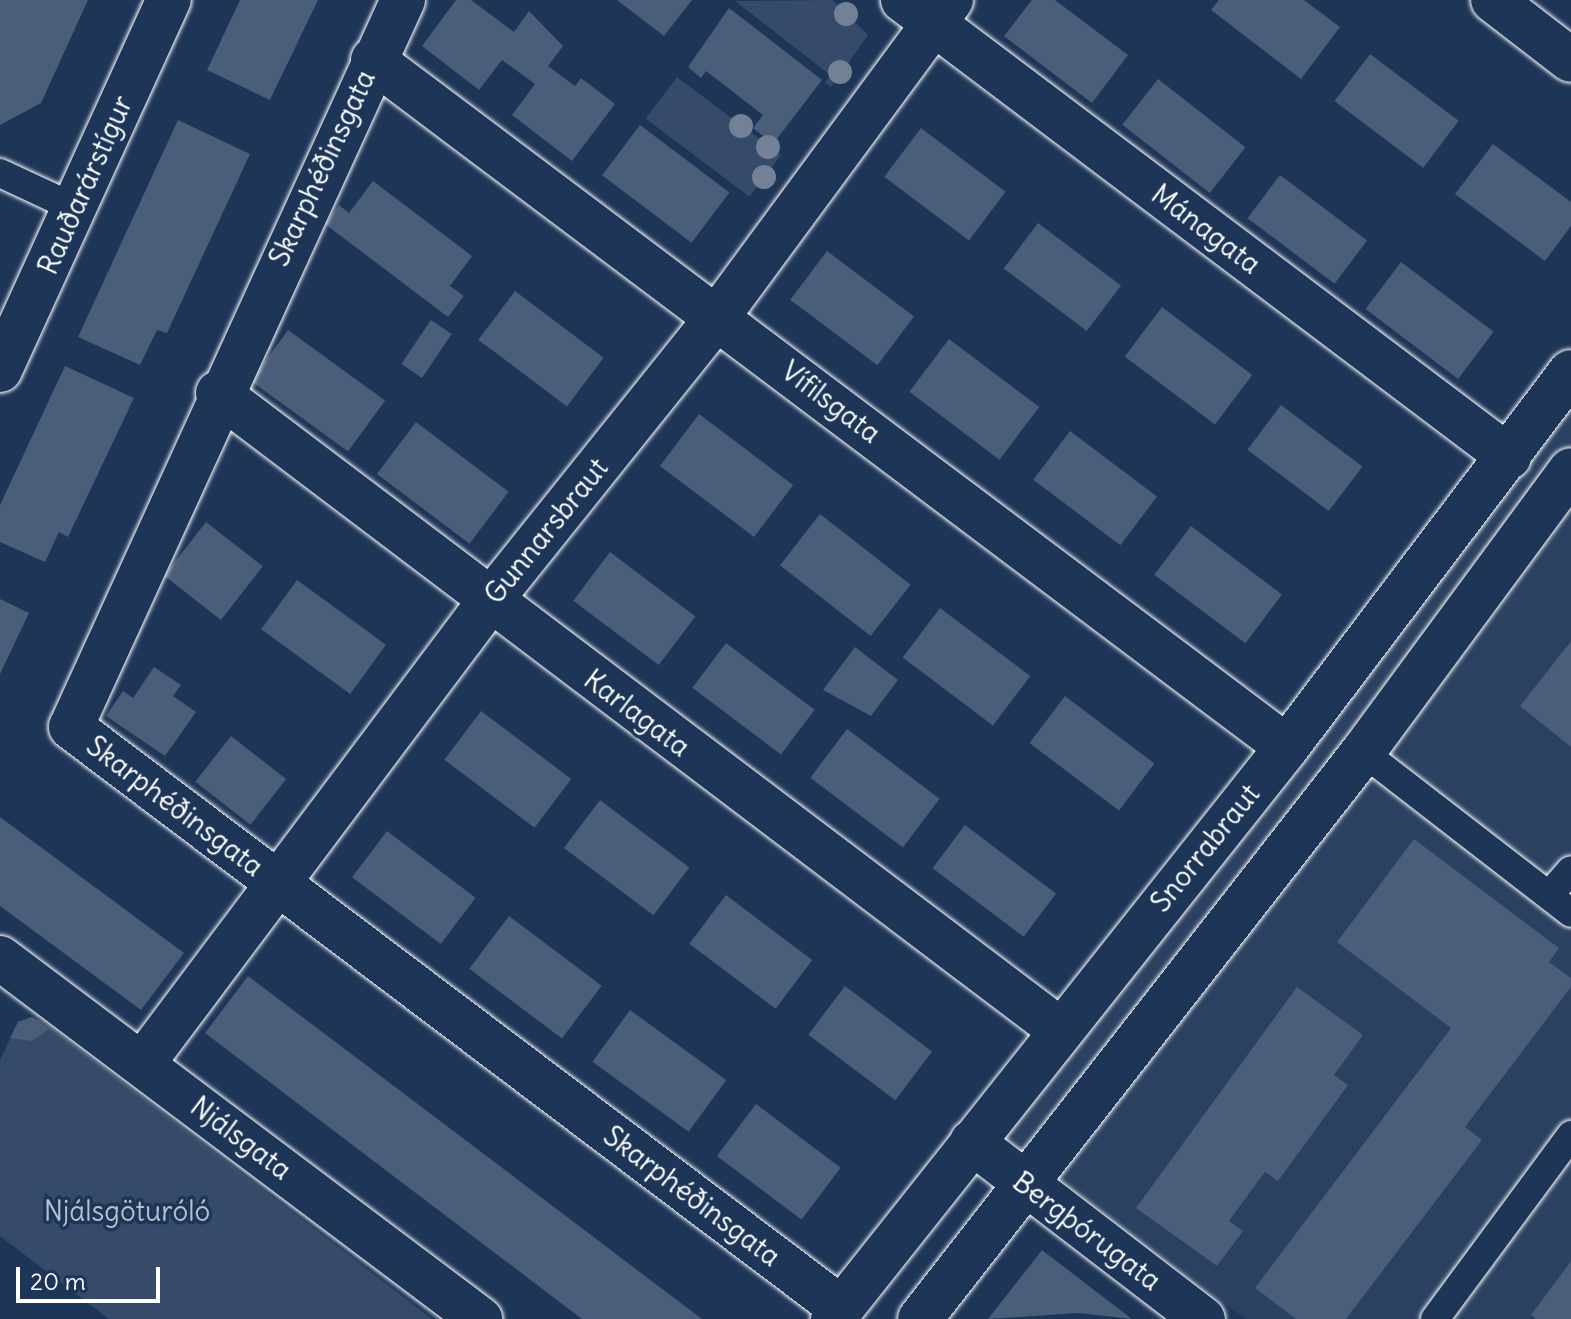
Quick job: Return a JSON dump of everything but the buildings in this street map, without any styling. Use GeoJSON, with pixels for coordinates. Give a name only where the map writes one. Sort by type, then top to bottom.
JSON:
{"type":"FeatureCollection","features":[{"type":"Feature","properties":{"kind":"street","name":"Rauðarárstígur"},"geometry":{"type":"LineString","coordinates":[[0,370],[169,0]]}},
{"type":"Feature","properties":{"kind":"street","name":"Skarphéðinsgata"},"geometry":{"type":"LineString","coordinates":[[403,0],[218,393],[71,727],[837,1314]]}},
{"type":"Feature","properties":{"kind":"street"},"geometry":{"type":"LineString","coordinates":[[1493,0],[1571,60]]}},
{"type":"Feature","properties":{"kind":"street","name":"Gunnarsbraut"},"geometry":{"type":"LineString","coordinates":[[143,1063],[489,602],[718,316],[929,8]]}},
{"type":"Feature","properties":{"kind":"street","name":"Mánagata"},"geometry":{"type":"LineString","coordinates":[[929,8],[1509,457]]}},
{"type":"Feature","properties":{"kind":"street","name":"Vífilsgata"},"geometry":{"type":"LineString","coordinates":[[373,60],[718,316],[1287,747]]}},
{"type":"Feature","properties":{"kind":"street","name":"Snorrabraut"},"geometry":{"type":"LineString","coordinates":[[837,1314],[1059,1029],[1287,747],[1571,372]]}},
{"type":"Feature","properties":{"kind":"street","name":"Karlagata"},"geometry":{"type":"LineString","coordinates":[[218,393],[489,602],[1059,1029]]}},
{"type":"Feature","properties":{"kind":"street"},"geometry":{"type":"LineString","coordinates":[[920,1319],[1022,1181],[1363,752],[1571,470]]}},
{"type":"Feature","properties":{"kind":"street","name":"Njálsgata"},"geometry":{"type":"LineString","coordinates":[[0,958],[480,1319]]}},
{"type":"Feature","properties":{"kind":"street","name":"Bergþórugata"},"geometry":{"type":"LineString","coordinates":[[972,1142],[1203,1319]]}},
{"type":"Feature","properties":{"kind":"lane"},"geometry":{"type":"LineString","coordinates":[[0,173],[75,208]]}},
{"type":"Feature","properties":{"kind":"lane"},"geometry":{"type":"LineString","coordinates":[[1363,752],[1561,903],[1571,870]]}},
{"type":"Feature","properties":{"kind":"lane"},"geometry":{"type":"LineString","coordinates":[[1435,1319],[1571,1135]]}},
{"type":"Feature","properties":{"kind":"shaded area"},"geometry":{"type":"Polygon","coordinates":[[[1571,399],[1571,1319],[1245,1319],[1005,1137],[1571,399]]]}},
{"type":"Feature","properties":{"kind":"green space"},"geometry":{"type":"Polygon","coordinates":[[[833,0],[868,35],[831,87],[825,83],[830,75],[735,1],[833,0]]]}},
{"type":"Feature","properties":{"kind":"green space"},"geometry":{"type":"Polygon","coordinates":[[[677,77],[781,155],[750,197],[646,119],[677,77]]]}},
{"type":"Feature","properties":{"kind":"green space","name":"Njálsgöturóló"},"geometry":{"type":"Polygon","coordinates":[[[32,1017],[44,1022],[432,1319],[109,1319],[0,1236],[0,1060],[18,1022],[32,1017]]]}}]}
